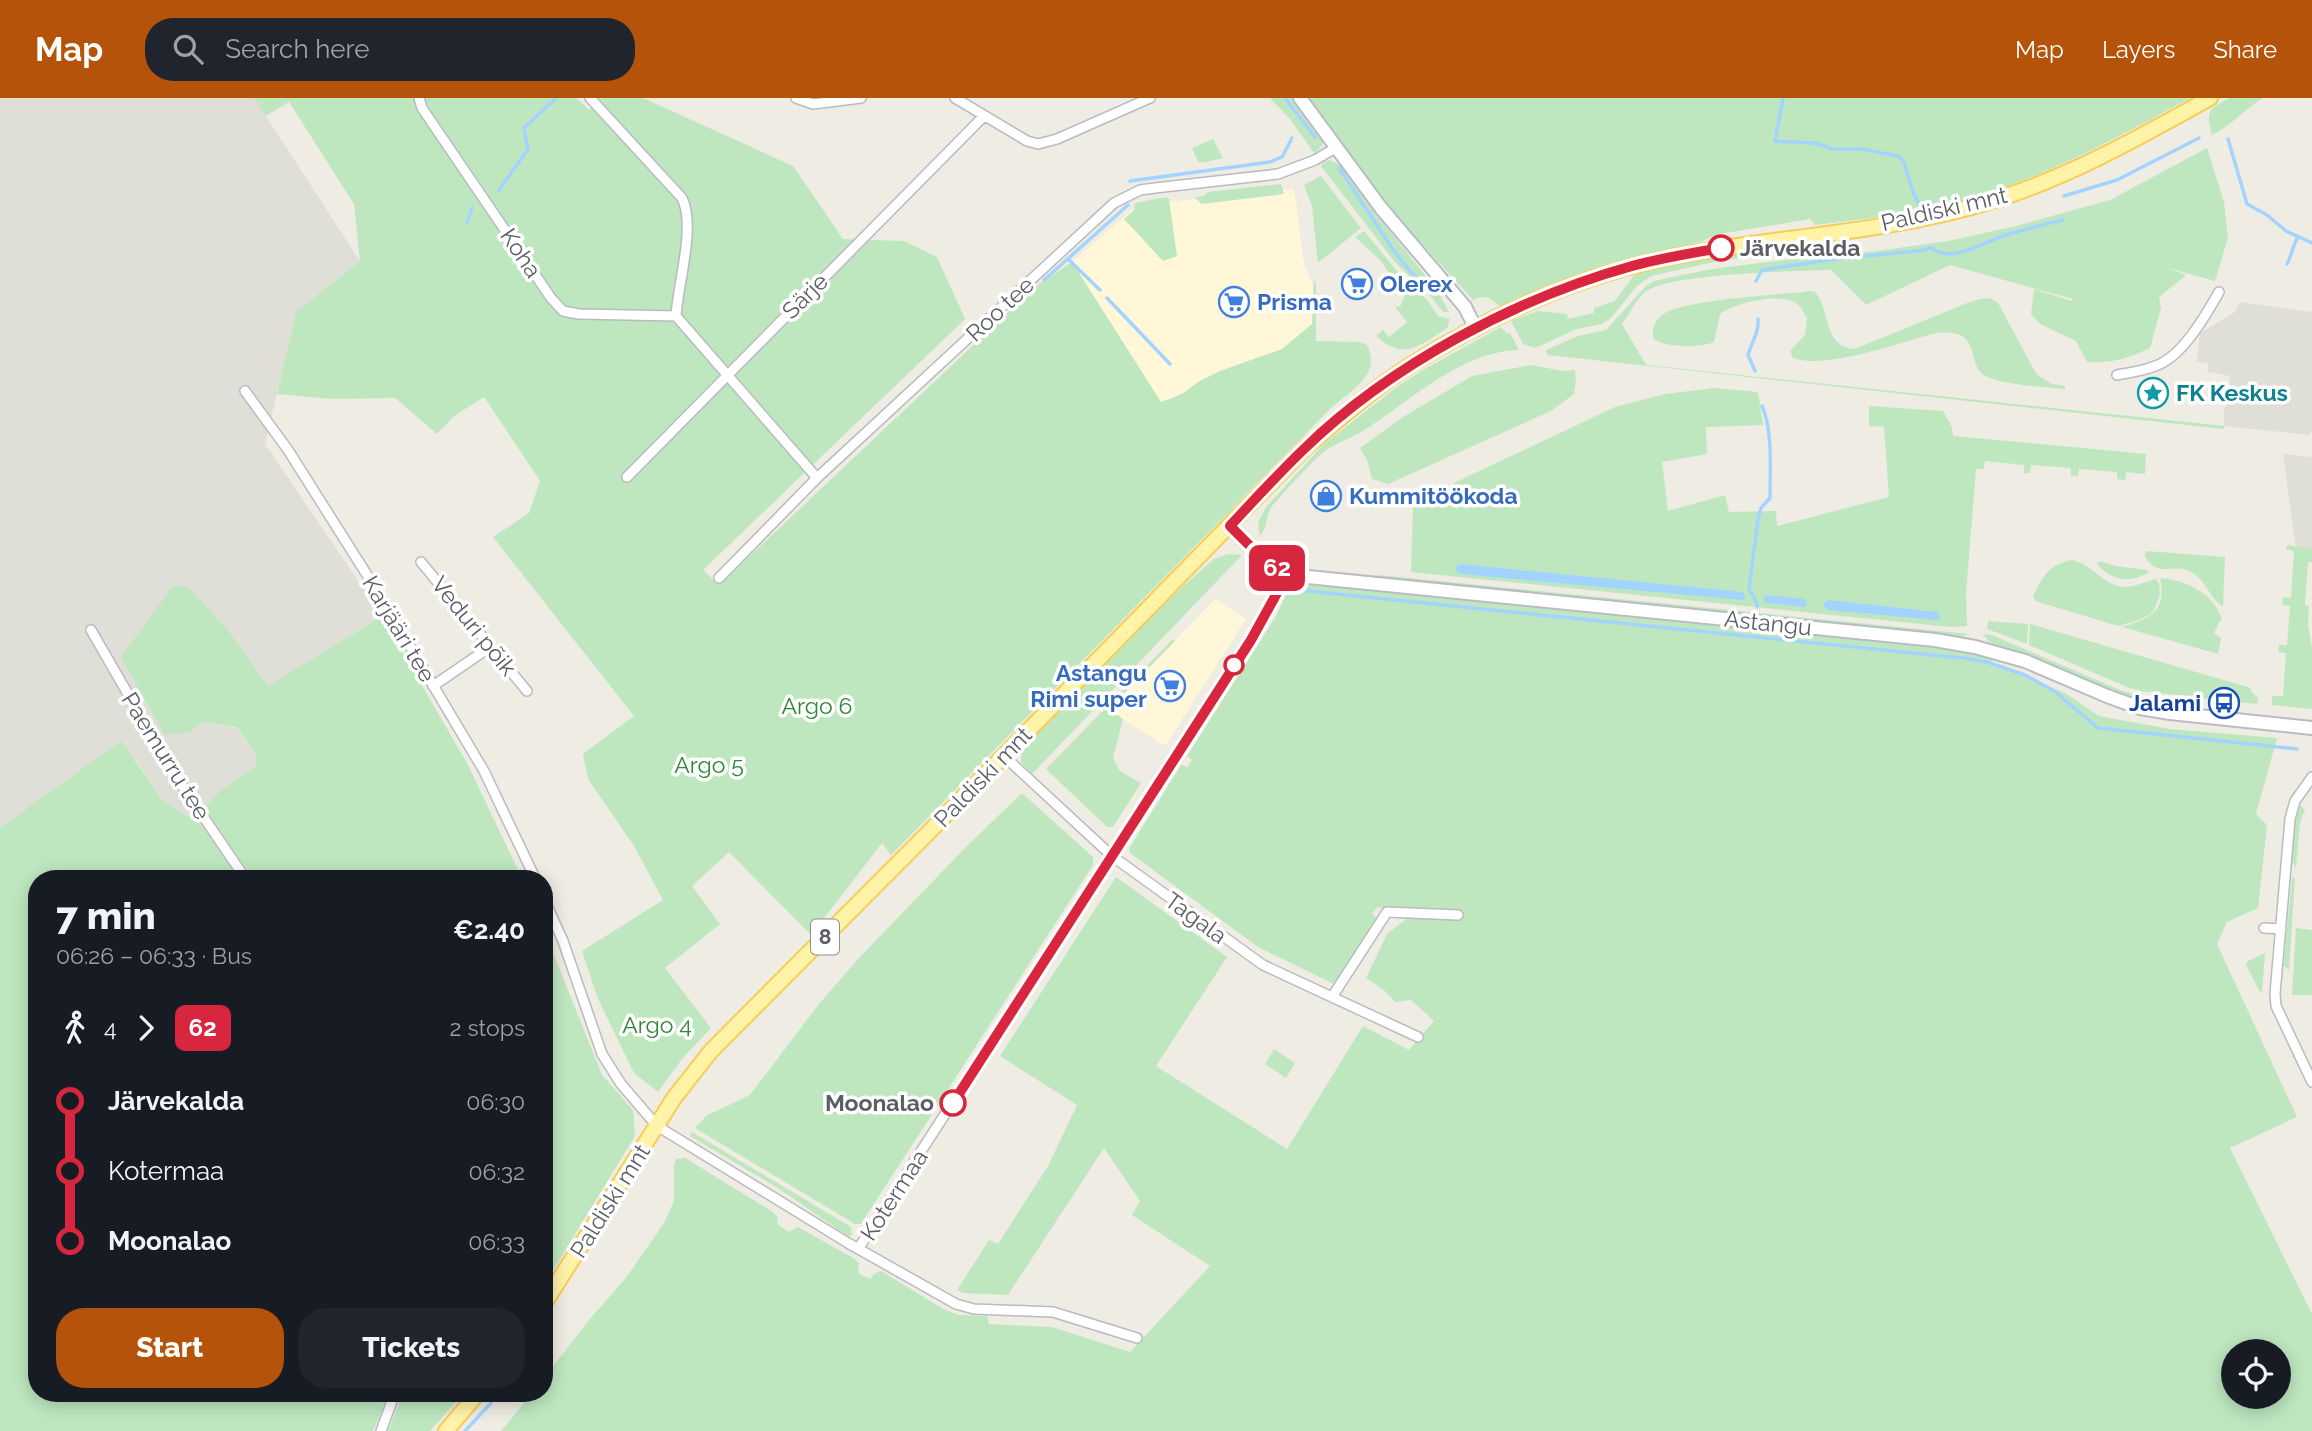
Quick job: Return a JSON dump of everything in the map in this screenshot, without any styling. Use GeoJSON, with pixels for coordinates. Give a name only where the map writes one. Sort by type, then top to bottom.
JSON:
{"type":"FeatureCollection","features":[{"type":"Feature","properties":{"kind":"main road","name":"Paldiski mnt"},"geometry":{"type":"LineString","coordinates":[[553,1290],[674,1098],[711,1051],[1305,448],[1351,409],[1407,368],[1476,329],[1557,291],[1634,266],[1746,244],[1924,219],[2015,194],[2080,166],[2210,98]]}},
{"type":"Feature","properties":{"kind":"main road"},"geometry":{"type":"LineString","coordinates":[[446,1431],[470,1402]]}},
{"type":"Feature","properties":{"kind":"street","name":"Koha"},"geometry":{"type":"LineString","coordinates":[[419,98],[422,108],[551,298],[563,311],[579,314],[676,316]]}},
{"type":"Feature","properties":{"kind":"street"},"geometry":{"type":"LineString","coordinates":[[590,98],[685,204],[688,227],[676,316],[817,478]]}},
{"type":"Feature","properties":{"kind":"street"},"geometry":{"type":"LineString","coordinates":[[796,98],[813,104],[861,98]]}},
{"type":"Feature","properties":{"kind":"street"},"geometry":{"type":"LineString","coordinates":[[955,98],[1027,141],[1038,144],[1057,139],[1150,98]]}},
{"type":"Feature","properties":{"kind":"street"},"geometry":{"type":"LineString","coordinates":[[1300,98],[1381,208],[1465,307],[1476,329]]}},
{"type":"Feature","properties":{"kind":"street","name":"Särje"},"geometry":{"type":"LineString","coordinates":[[627,477],[984,116]]}},
{"type":"Feature","properties":{"kind":"street","name":"Roo tee"},"geometry":{"type":"LineString","coordinates":[[719,578],[817,478],[1114,202],[1140,190],[1278,174],[1315,160],[1337,147]]}},
{"type":"Feature","properties":{"kind":"street"},"geometry":{"type":"LineString","coordinates":[[2117,374],[2144,371],[2169,358],[2206,316],[2219,292]]}},
{"type":"Feature","properties":{"kind":"street","name":"Karjääri tee"},"geometry":{"type":"LineString","coordinates":[[245,391],[288,450],[433,685],[484,771],[530,870]]}},
{"type":"Feature","properties":{"kind":"street","name":"Astangu"},"geometry":{"type":"LineString","coordinates":[[1230,526],[1265,561],[1288,573],[1347,582],[1935,640],[1975,647],[2025,661],[2140,708],[2312,728]]}},
{"type":"Feature","properties":{"kind":"street","name":"Veduri põik"},"geometry":{"type":"LineString","coordinates":[[421,562],[527,691]]}},
{"type":"Feature","properties":{"kind":"street","name":"Kotermaa"},"geometry":{"type":"LineString","coordinates":[[859,1249],[1265,617],[1288,573]]}},
{"type":"Feature","properties":{"kind":"street","name":"Paemurru tee"},"geometry":{"type":"LineString","coordinates":[[91,630],[173,772],[240,870]]}},
{"type":"Feature","properties":{"kind":"street"},"geometry":{"type":"LineString","coordinates":[[433,685],[490,647]]}},
{"type":"Feature","properties":{"kind":"street","name":"Tagala"},"geometry":{"type":"LineString","coordinates":[[1004,756],[1112,856],[1263,965],[1418,1037]]}},
{"type":"Feature","properties":{"kind":"street"},"geometry":{"type":"LineString","coordinates":[[2312,777],[2295,801],[2290,819],[2274,994],[2276,1006],[2312,1082]]}},
{"type":"Feature","properties":{"kind":"street"},"geometry":{"type":"LineString","coordinates":[[1332,997],[1387,912],[1458,915]]}},
{"type":"Feature","properties":{"kind":"street"},"geometry":{"type":"LineString","coordinates":[[553,919],[602,1054],[621,1084],[657,1126],[859,1249],[956,1304],[974,1308],[1053,1312],[1137,1338]]}},
{"type":"Feature","properties":{"kind":"street"},"geometry":{"type":"LineString","coordinates":[[2264,928],[2280,929]]}},
{"type":"Feature","properties":{"kind":"street"},"geometry":{"type":"LineString","coordinates":[[381,1431],[392,1402]]}},
{"type":"Feature","properties":{"kind":"shaded area"},"geometry":{"type":"Polygon","coordinates":[[[0,98],[254,98],[360,261],[296,312],[265,444],[382,616],[268,686],[228,630],[189,732],[204,722],[238,729],[256,754],[256,766],[202,805],[203,826],[164,802],[136,760],[0,828],[0,98]]]}},
{"type":"Feature","properties":{"kind":"shaded area"},"geometry":{"type":"Polygon","coordinates":[[[1294,189],[1304,263],[1313,286],[1312,349],[1161,402],[1072,262],[1138,205],[1294,189]]]}},
{"type":"Feature","properties":{"kind":"shaded area"},"geometry":{"type":"Polygon","coordinates":[[[2240,302],[2312,312],[2312,430],[2309,435],[2224,426],[2224,408],[2228,404],[2230,376],[2208,372],[2208,363],[2197,362],[2200,333],[2235,312],[2240,302]]]}},
{"type":"Feature","properties":{"kind":"shaded area"},"geometry":{"type":"Polygon","coordinates":[[[2283,454],[2312,457],[2312,549],[2296,548],[2283,454]]]}},
{"type":"Feature","properties":{"kind":"shaded area"},"geometry":{"type":"Polygon","coordinates":[[[1215,599],[1246,619],[1165,746],[1108,710],[1215,599]]]}},
{"type":"Feature","properties":{"kind":"green space"},"geometry":{"type":"Polygon","coordinates":[[[254,98],[576,98],[589,110],[599,98],[643,98],[793,166],[843,239],[904,241],[937,257],[965,319],[703,570],[719,585],[1035,287],[1072,262],[1161,402],[1182,394],[1220,371],[1282,349],[1312,324],[1314,280],[1316,341],[1359,342],[1367,345],[1371,365],[1363,380],[1333,406],[891,855],[882,843],[811,935],[729,852],[692,886],[720,924],[665,968],[711,1028],[682,1059],[658,1092],[634,1073],[598,999],[582,951],[663,900],[634,846],[588,779],[583,754],[634,716],[493,537],[529,513],[540,481],[484,397],[454,416],[437,434],[395,398],[332,399],[277,394],[296,312],[360,261],[354,204],[289,102],[266,116],[254,98]]]}},
{"type":"Feature","properties":{"kind":"green space"},"geometry":{"type":"Polygon","coordinates":[[[1270,98],[1294,98],[1322,136],[1323,142],[1319,149],[1314,153],[1290,119],[1270,98]]]}},
{"type":"Feature","properties":{"kind":"green space"},"geometry":{"type":"Polygon","coordinates":[[[1309,98],[2190,98],[2105,143],[1988,194],[1922,211],[1815,225],[1810,219],[1719,234],[1700,242],[1613,262],[1550,284],[1500,306],[1487,298],[1473,300],[1385,203],[1309,98]]]}},
{"type":"Feature","properties":{"kind":"green space"},"geometry":{"type":"Polygon","coordinates":[[[2229,98],[2263,98],[2212,135],[2210,112],[2229,98]]]}},
{"type":"Feature","properties":{"kind":"green space"},"geometry":{"type":"Polygon","coordinates":[[[1213,139],[1223,158],[1198,162],[1192,148],[1213,139]]]}},
{"type":"Feature","properties":{"kind":"green space"},"geometry":{"type":"Polygon","coordinates":[[[2207,148],[2224,202],[2228,238],[2215,281],[2165,267],[2186,275],[2159,297],[2161,308],[2150,348],[2127,358],[2087,362],[2076,341],[2040,324],[2031,314],[2034,289],[2072,301],[2073,299],[1950,265],[1866,305],[1831,270],[1733,274],[1677,281],[1656,286],[1644,293],[1622,324],[1646,365],[2224,426],[2224,429],[1548,355],[1546,352],[1578,336],[1606,330],[1646,286],[1654,281],[1712,269],[1948,241],[2016,226],[2110,200],[2207,148]]]}},
{"type":"Feature","properties":{"kind":"green space"},"geometry":{"type":"Polygon","coordinates":[[[1329,160],[1341,165],[1375,213],[1437,290],[1449,312],[1443,312],[1394,261],[1321,166],[1329,160]]]}},
{"type":"Feature","properties":{"kind":"green space"},"geometry":{"type":"Polygon","coordinates":[[[1321,176],[1361,228],[1318,263],[1312,206],[1304,185],[1321,176]]]}},
{"type":"Feature","properties":{"kind":"green space"},"geometry":{"type":"Polygon","coordinates":[[[1281,184],[1284,194],[1201,204],[1195,197],[1204,196],[1208,192],[1281,184]]]}},
{"type":"Feature","properties":{"kind":"green space"},"geometry":{"type":"Polygon","coordinates":[[[1166,197],[1169,199],[1177,256],[1163,261],[1124,219],[1134,210],[1135,203],[1166,197]]]}},
{"type":"Feature","properties":{"kind":"green space"},"geometry":{"type":"Polygon","coordinates":[[[1364,231],[1405,281],[1397,285],[1381,261],[1355,237],[1364,231]]]}},
{"type":"Feature","properties":{"kind":"green space"},"geometry":{"type":"Polygon","coordinates":[[[1813,243],[1809,248],[1718,261],[1651,276],[1637,286],[1611,318],[1602,324],[1576,329],[1534,348],[1523,344],[1511,321],[1538,311],[1567,314],[1568,319],[1594,313],[1594,308],[1615,301],[1634,275],[1746,251],[1813,243]]]}},
{"type":"Feature","properties":{"kind":"green space"},"geometry":{"type":"Polygon","coordinates":[[[1407,283],[1428,301],[1438,316],[1450,319],[1447,328],[1420,345],[1395,348],[1376,336],[1383,330],[1389,337],[1407,322],[1396,306],[1400,307],[1404,297],[1398,288],[1407,283]]]}},
{"type":"Feature","properties":{"kind":"green space"},"geometry":{"type":"Polygon","coordinates":[[[1811,291],[1820,299],[1837,342],[1844,347],[1855,349],[1967,303],[1983,298],[1990,299],[1998,303],[2037,375],[2052,384],[2065,386],[2065,389],[1992,379],[1978,369],[1967,341],[1951,333],[1936,333],[1844,358],[1807,361],[1793,358],[1790,351],[1805,335],[1807,318],[1797,304],[1785,299],[1755,301],[1726,310],[1720,314],[1714,342],[1708,344],[1673,345],[1653,338],[1658,319],[1675,309],[1734,298],[1811,291]]]}},
{"type":"Feature","properties":{"kind":"green space"},"geometry":{"type":"Polygon","coordinates":[[[1501,327],[1506,333],[1510,333],[1517,350],[1496,353],[1456,368],[1366,429],[1325,451],[1272,506],[1260,536],[1259,520],[1267,506],[1323,445],[1394,389],[1501,327]]]}},
{"type":"Feature","properties":{"kind":"green space"},"geometry":{"type":"Polygon","coordinates":[[[1531,365],[1563,371],[1575,370],[1574,394],[1551,411],[1388,484],[1372,479],[1367,460],[1360,448],[1403,417],[1472,376],[1531,365]]]}},
{"type":"Feature","properties":{"kind":"green space"},"geometry":{"type":"Polygon","coordinates":[[[1714,388],[1758,392],[1763,425],[1706,427],[1707,454],[1662,462],[1668,511],[1725,495],[1729,512],[1776,511],[1777,526],[1889,497],[1884,427],[1869,426],[1869,406],[1943,411],[1952,427],[1953,436],[2146,454],[2145,474],[2126,472],[2125,480],[2117,479],[2117,472],[2079,469],[2078,476],[2071,476],[2071,468],[2031,465],[2030,473],[2024,473],[2024,465],[1985,461],[1984,469],[1976,469],[1966,594],[1967,626],[1951,627],[1411,572],[1413,507],[1456,482],[1615,407],[1665,394],[1714,388]]]}},
{"type":"Feature","properties":{"kind":"green space"},"geometry":{"type":"Polygon","coordinates":[[[2287,545],[2312,549],[2312,562],[2308,562],[2305,605],[2309,606],[2308,625],[2312,648],[2312,709],[2272,705],[2272,696],[2283,696],[2286,653],[2278,652],[2279,645],[2287,645],[2290,606],[2282,605],[2283,597],[2291,598],[2294,551],[2286,549],[2287,545]]]}},
{"type":"Feature","properties":{"kind":"green space"},"geometry":{"type":"Polygon","coordinates":[[[2147,551],[2225,557],[2223,607],[2194,574],[2182,569],[2160,569],[2149,562],[2144,555],[2147,551]]]}},
{"type":"Feature","properties":{"kind":"green space"},"geometry":{"type":"Polygon","coordinates":[[[1228,554],[1242,555],[1032,774],[1021,762],[1022,749],[1170,598],[1214,559],[1228,554]]]}},
{"type":"Feature","properties":{"kind":"green space"},"geometry":{"type":"Polygon","coordinates":[[[2072,560],[2119,586],[2127,587],[2155,579],[2159,583],[2160,595],[2154,610],[2138,620],[2118,626],[2035,601],[2033,597],[2047,572],[2072,560]]]}},
{"type":"Feature","properties":{"kind":"green space"},"geometry":{"type":"Polygon","coordinates":[[[2099,561],[2149,572],[2135,578],[2122,579],[2103,570],[2097,564],[2099,561]]]}},
{"type":"Feature","properties":{"kind":"green space"},"geometry":{"type":"Polygon","coordinates":[[[1379,575],[1969,634],[1960,637],[1905,632],[1377,579],[1379,575]]]}},
{"type":"Feature","properties":{"kind":"green space"},"geometry":{"type":"Polygon","coordinates":[[[2160,578],[2189,585],[2213,602],[2222,620],[2214,633],[2221,638],[2218,654],[2122,627],[2149,616],[2159,606],[2162,589],[2160,578]]]}},
{"type":"Feature","properties":{"kind":"green space"},"geometry":{"type":"Polygon","coordinates":[[[1295,584],[1341,586],[1966,651],[1992,658],[1991,663],[2065,693],[2099,716],[2170,729],[2277,738],[2256,814],[2267,825],[2258,908],[2227,922],[2217,944],[2297,1117],[2230,1148],[2312,1314],[2312,1431],[501,1431],[525,1402],[553,1402],[553,1366],[625,1279],[664,1223],[674,1201],[676,1159],[685,1158],[773,1212],[778,1218],[777,1224],[789,1232],[798,1227],[855,1259],[859,1263],[858,1273],[870,1279],[881,1271],[945,1310],[959,1315],[987,1316],[989,1324],[1052,1327],[1130,1352],[1210,1266],[1132,1215],[1140,1201],[1104,1148],[1008,1295],[963,1293],[957,1290],[989,1240],[998,1244],[1048,1166],[1077,1105],[1000,1056],[1116,877],[1227,957],[1156,1066],[1287,1149],[1363,1026],[1409,1050],[1434,1021],[1411,1000],[1395,1002],[1384,990],[1366,978],[1387,934],[1411,915],[1377,907],[1372,914],[1379,920],[1336,985],[1258,947],[1130,853],[1129,849],[1181,765],[1187,767],[1192,760],[1187,756],[1275,618],[1289,588],[1295,584]]]}},
{"type":"Feature","properties":{"kind":"green space"},"geometry":{"type":"Polygon","coordinates":[[[173,586],[188,587],[228,630],[268,686],[382,616],[468,765],[518,870],[247,870],[201,805],[207,804],[256,766],[256,754],[238,728],[204,722],[190,732],[165,735],[121,657],[173,586]]]}},
{"type":"Feature","properties":{"kind":"green space"},"geometry":{"type":"Polygon","coordinates":[[[1988,621],[2028,624],[2027,644],[1987,629],[1988,621]]]}},
{"type":"Feature","properties":{"kind":"green space"},"geometry":{"type":"Polygon","coordinates":[[[2030,624],[2251,688],[2251,692],[2258,698],[2257,704],[2141,691],[2127,687],[2029,645],[2030,624]]]}},
{"type":"Feature","properties":{"kind":"green space"},"geometry":{"type":"Polygon","coordinates":[[[1983,634],[1992,635],[2120,690],[2140,696],[2197,702],[2202,706],[2176,708],[2129,698],[1989,642],[1983,634]]]}},
{"type":"Feature","properties":{"kind":"green space"},"geometry":{"type":"Polygon","coordinates":[[[1172,640],[1175,641],[1109,709],[1123,719],[1113,758],[1120,771],[1141,783],[1113,827],[1107,827],[1046,769],[1172,640]]]}},
{"type":"Feature","properties":{"kind":"green space"},"geometry":{"type":"Polygon","coordinates":[[[121,741],[164,802],[203,826],[233,870],[28,870],[28,1402],[386,1402],[373,1431],[0,1431],[0,828],[121,741]]]}},
{"type":"Feature","properties":{"kind":"green space"},"geometry":{"type":"Polygon","coordinates":[[[1022,793],[1093,857],[1093,865],[861,1224],[855,1224],[695,1128],[706,1116],[750,1095],[819,1004],[858,959],[1022,793]]]}},
{"type":"Feature","properties":{"kind":"green space"},"geometry":{"type":"Polygon","coordinates":[[[2300,805],[2305,810],[2300,822],[2296,867],[2291,861],[2300,805]]]}},
{"type":"Feature","properties":{"kind":"green space"},"geometry":{"type":"Polygon","coordinates":[[[2292,878],[2295,878],[2289,970],[2284,966],[2284,960],[2292,878]]]}},
{"type":"Feature","properties":{"kind":"green space"},"geometry":{"type":"Polygon","coordinates":[[[2296,928],[2312,930],[2312,995],[2292,995],[2296,928]]]}},
{"type":"Feature","properties":{"kind":"green space"},"geometry":{"type":"Polygon","coordinates":[[[553,952],[602,1075],[633,1110],[635,1136],[553,1270],[553,952]]]}},
{"type":"Feature","properties":{"kind":"green space"},"geometry":{"type":"Polygon","coordinates":[[[2265,953],[2260,992],[2246,965],[2248,961],[2265,953]]]}},
{"type":"Feature","properties":{"kind":"green space"},"geometry":{"type":"Polygon","coordinates":[[[1274,1049],[1295,1063],[1286,1078],[1265,1064],[1274,1049]]]}},
{"type":"Feature","properties":{"kind":"green space"},"geometry":{"type":"Polygon","coordinates":[[[692,1132],[851,1227],[852,1234],[849,1237],[778,1188],[690,1136],[692,1132]]]}},
{"type":"Feature","properties":{"kind":"green space"},"geometry":{"type":"Polygon","coordinates":[[[399,1402],[456,1402],[430,1431],[388,1431],[399,1402]]]}},
{"type":"Feature","properties":{"kind":"water"},"geometry":{"type":"Polygon","coordinates":[[[1460,564],[1743,592],[1746,598],[1743,600],[1460,574],[1456,567],[1460,564]]]}},
{"type":"Feature","properties":{"kind":"water"},"geometry":{"type":"Polygon","coordinates":[[[1766,595],[1805,599],[1807,605],[1804,607],[1765,603],[1763,597],[1766,595]]]}},
{"type":"Feature","properties":{"kind":"water"},"geometry":{"type":"Polygon","coordinates":[[[1828,600],[1938,612],[1940,618],[1937,620],[1828,610],[1824,603],[1828,600]]]}},
{"type":"Feature","properties":{"kind":"waterway"},"geometry":{"type":"LineString","coordinates":[[499,190],[528,149],[524,128],[556,98]]}},
{"type":"Feature","properties":{"kind":"waterway"},"geometry":{"type":"LineString","coordinates":[[1285,98],[1315,137]]}},
{"type":"Feature","properties":{"kind":"waterway"},"geometry":{"type":"LineString","coordinates":[[1783,98],[1775,141],[1815,143],[1832,149],[1861,149],[1898,156],[1904,162],[1919,204]]}},
{"type":"Feature","properties":{"kind":"waterway"},"geometry":{"type":"LineString","coordinates":[[1130,181],[1270,162],[1282,157],[1292,138]]}},
{"type":"Feature","properties":{"kind":"waterway"},"geometry":{"type":"LineString","coordinates":[[2064,196],[2117,180],[2199,138]]}},
{"type":"Feature","properties":{"kind":"waterway"},"geometry":{"type":"LineString","coordinates":[[2228,139],[2247,204],[2267,215],[2286,231],[2312,243]]}},
{"type":"Feature","properties":{"kind":"waterway"},"geometry":{"type":"LineString","coordinates":[[1339,168],[1394,251],[1415,277]]}},
{"type":"Feature","properties":{"kind":"waterway"},"geometry":{"type":"LineString","coordinates":[[1044,280],[1128,205]]}},
{"type":"Feature","properties":{"kind":"waterway"},"geometry":{"type":"LineString","coordinates":[[467,222],[472,208]]}},
{"type":"Feature","properties":{"kind":"waterway"},"geometry":{"type":"LineString","coordinates":[[1756,281],[1762,270],[1836,259],[1926,250],[1930,247],[1948,254],[1959,253],[2009,234],[2063,220]]}},
{"type":"Feature","properties":{"kind":"waterway"},"geometry":{"type":"LineString","coordinates":[[2287,264],[2298,237]]}},
{"type":"Feature","properties":{"kind":"waterway"},"geometry":{"type":"LineString","coordinates":[[1069,260],[1100,290]]}},
{"type":"Feature","properties":{"kind":"waterway"},"geometry":{"type":"LineString","coordinates":[[1107,298],[1170,364]]}},
{"type":"Feature","properties":{"kind":"waterway"},"geometry":{"type":"LineString","coordinates":[[1755,371],[1748,355],[1758,319]]}},
{"type":"Feature","properties":{"kind":"waterway"},"geometry":{"type":"LineString","coordinates":[[1757,607],[1749,589],[1758,519],[1761,508],[1770,498],[1769,439],[1762,406]]}},
{"type":"Feature","properties":{"kind":"waterway"},"geometry":{"type":"LineString","coordinates":[[1307,591],[1971,659],[2025,675],[2054,691],[2098,728],[2297,749]]}},
{"type":"Feature","properties":{"kind":"waterway"},"geometry":{"type":"LineString","coordinates":[[465,1431],[491,1403]]}},
{"type":"Feature","properties":{"kind":"bus line","name":"62"},"geometry":{"type":"LineString","coordinates":[[953,1103],[1251,640],[1288,573],[1265,561],[1230,526],[1305,448],[1351,409],[1407,368],[1456,339],[1557,291],[1634,266],[1721,248]]}},
{"type":"Feature","properties":{"kind":"place","name":"Järvekalda"},"geometry":{"type":"Point","coordinates":[1721,248]}},
{"type":"Feature","properties":{"kind":"place","name":"Olerex"},"geometry":{"type":"Point","coordinates":[1357,284]}},
{"type":"Feature","properties":{"kind":"place","name":"Prisma"},"geometry":{"type":"Point","coordinates":[1234,302]}},
{"type":"Feature","properties":{"kind":"place","name":"FK Keskus"},"geometry":{"type":"Point","coordinates":[2153,393]}},
{"type":"Feature","properties":{"kind":"place","name":"Kummitöökoda"},"geometry":{"type":"Point","coordinates":[1326,496]}},
{"type":"Feature","properties":{"kind":"place","name":"Astangu Rimi super"},"geometry":{"type":"Point","coordinates":[1170,686]}},
{"type":"Feature","properties":{"kind":"place","name":"Jalami"},"geometry":{"type":"Point","coordinates":[2224,703]}},
{"type":"Feature","properties":{"kind":"place","name":"Moonalao"},"geometry":{"type":"Point","coordinates":[953,1103]}},
{"type":"Feature","properties":{"kind":"park label","name":"Argo 6"},"geometry":{"type":"Point","coordinates":[817,706]}},
{"type":"Feature","properties":{"kind":"park label","name":"Argo 5"},"geometry":{"type":"Point","coordinates":[709,765]}},
{"type":"Feature","properties":{"kind":"park label","name":"Argo 4"},"geometry":{"type":"Point","coordinates":[657,1025]}}]}
